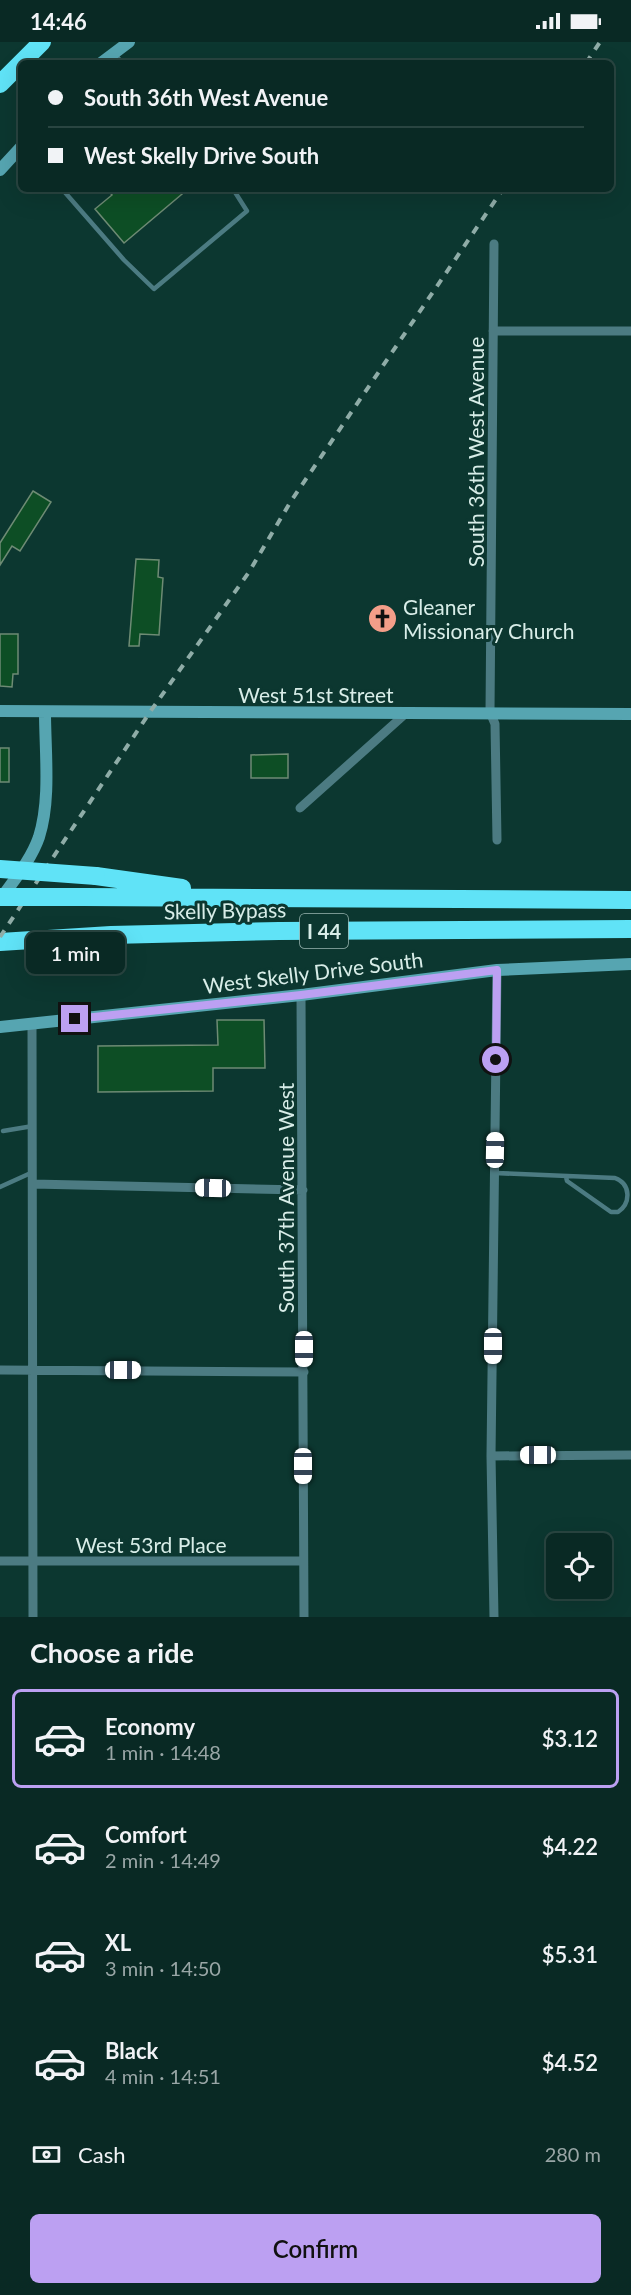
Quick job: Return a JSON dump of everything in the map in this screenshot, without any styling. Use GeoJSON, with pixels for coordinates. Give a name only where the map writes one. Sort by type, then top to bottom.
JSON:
{"type":"FeatureCollection","features":[{"type":"Feature","properties":{"kind":"highway"},"geometry":{"type":"LineString","coordinates":[[24,60],[42,42]]}},
{"type":"Feature","properties":{"kind":"highway"},"geometry":{"type":"LineString","coordinates":[[0,84],[18,66]]}},
{"type":"Feature","properties":{"kind":"highway"},"geometry":{"type":"LineString","coordinates":[[0,868],[96,876],[243,897]]}},
{"type":"Feature","properties":{"kind":"highway","name":"Skelly Bypass"},"geometry":{"type":"LineString","coordinates":[[0,899],[243,897],[631,900]]}},
{"type":"Feature","properties":{"kind":"highway","name":"Skelly Bypass"},"geometry":{"type":"LineString","coordinates":[[0,942],[279,931],[631,929]]}},
{"type":"Feature","properties":{"kind":"street"},"geometry":{"type":"LineString","coordinates":[[118,58],[129,42]]}},
{"type":"Feature","properties":{"kind":"street"},"geometry":{"type":"LineString","coordinates":[[0,170],[18,150]]}},
{"type":"Feature","properties":{"kind":"street","name":"South 36th West Avenue"},"geometry":{"type":"LineString","coordinates":[[494,243],[490,712],[495,724],[497,840]]}},
{"type":"Feature","properties":{"kind":"street"},"geometry":{"type":"LineString","coordinates":[[494,331],[631,331]]}},
{"type":"Feature","properties":{"kind":"street","name":"West 51st Street"},"geometry":{"type":"LineString","coordinates":[[0,711],[404,715],[490,712],[631,714]]}},
{"type":"Feature","properties":{"kind":"street"},"geometry":{"type":"LineString","coordinates":[[0,899],[30,858],[42,825],[45,790],[45,712]]}},
{"type":"Feature","properties":{"kind":"street"},"geometry":{"type":"LineString","coordinates":[[300,808],[404,715]]}},
{"type":"Feature","properties":{"kind":"street","name":"West Skelly Drive South"},"geometry":{"type":"LineString","coordinates":[[0,1027],[301,995],[497,970],[631,964]]}},
{"type":"Feature","properties":{"kind":"street"},"geometry":{"type":"LineString","coordinates":[[494,1617],[491,1456],[497,970]]}},
{"type":"Feature","properties":{"kind":"street","name":"South 37th Avenue West"},"geometry":{"type":"LineString","coordinates":[[301,995],[304,1617]]}},
{"type":"Feature","properties":{"kind":"street"},"geometry":{"type":"LineString","coordinates":[[32,1024],[33,1617]]}},
{"type":"Feature","properties":{"kind":"street"},"geometry":{"type":"LineString","coordinates":[[33,1184],[303,1190]]}},
{"type":"Feature","properties":{"kind":"street"},"geometry":{"type":"LineString","coordinates":[[0,1370],[304,1372]]}},
{"type":"Feature","properties":{"kind":"street"},"geometry":{"type":"LineString","coordinates":[[491,1456],[631,1455]]}},
{"type":"Feature","properties":{"kind":"street","name":"West 53rd Place"},"geometry":{"type":"LineString","coordinates":[[0,1561],[303,1561]]}},
{"type":"Feature","properties":{"kind":"lane"},"geometry":{"type":"LineString","coordinates":[[65,192],[124,260],[154,289],[248,211],[234,192]]}},
{"type":"Feature","properties":{"kind":"lane"},"geometry":{"type":"LineString","coordinates":[[3,1131],[33,1126]]}},
{"type":"Feature","properties":{"kind":"lane"},"geometry":{"type":"LineString","coordinates":[[0,1187],[33,1172]]}},
{"type":"Feature","properties":{"kind":"lane"},"geometry":{"type":"LineString","coordinates":[[495,1173],[562,1174],[566,1177],[621,1180],[627,1189],[626,1205],[618,1212],[611,1212],[567,1181],[566,1177]]}},
{"type":"Feature","properties":{"kind":"building"},"geometry":{"type":"Polygon","coordinates":[[[110,192],[184,192],[124,243],[95,209],[112,195],[110,192]]]}},
{"type":"Feature","properties":{"kind":"building"},"geometry":{"type":"Polygon","coordinates":[[[33,491],[51,502],[20,551],[12,546],[0,565],[0,543],[33,491]]]}},
{"type":"Feature","properties":{"kind":"building"},"geometry":{"type":"Polygon","coordinates":[[[136,559],[159,560],[158,577],[163,578],[159,635],[140,634],[139,646],[129,646],[136,559]]]}},
{"type":"Feature","properties":{"kind":"building"},"geometry":{"type":"Polygon","coordinates":[[[0,634],[18,634],[18,674],[13,674],[12,687],[0,686],[0,634]]]}},
{"type":"Feature","properties":{"kind":"building"},"geometry":{"type":"Polygon","coordinates":[[[0,748],[9,748],[9,782],[0,782],[0,748]]]}},
{"type":"Feature","properties":{"kind":"building"},"geometry":{"type":"Polygon","coordinates":[[[288,754],[288,778],[251,778],[251,755],[288,754]]]}},
{"type":"Feature","properties":{"kind":"building"},"geometry":{"type":"Polygon","coordinates":[[[217,1020],[264,1020],[265,1068],[213,1068],[213,1091],[98,1092],[98,1046],[218,1045],[217,1020]]]}},
{"type":"Feature","properties":{"kind":"railway"},"geometry":{"type":"LineString","coordinates":[[588,60],[600,42]]}},
{"type":"Feature","properties":{"kind":"railway"},"geometry":{"type":"LineString","coordinates":[[0,937],[150,712],[249,572],[291,501],[501,192]]}},
{"type":"Feature","properties":{"kind":"place","name":"Gleaner Missionary Church"},"geometry":{"type":"Point","coordinates":[382,618]}},
{"type":"Feature","properties":{"kind":"route"},"geometry":{"type":"LineString","coordinates":[[75,1019],[227,1001],[301,995],[497,970],[496,1060]]}}]}
